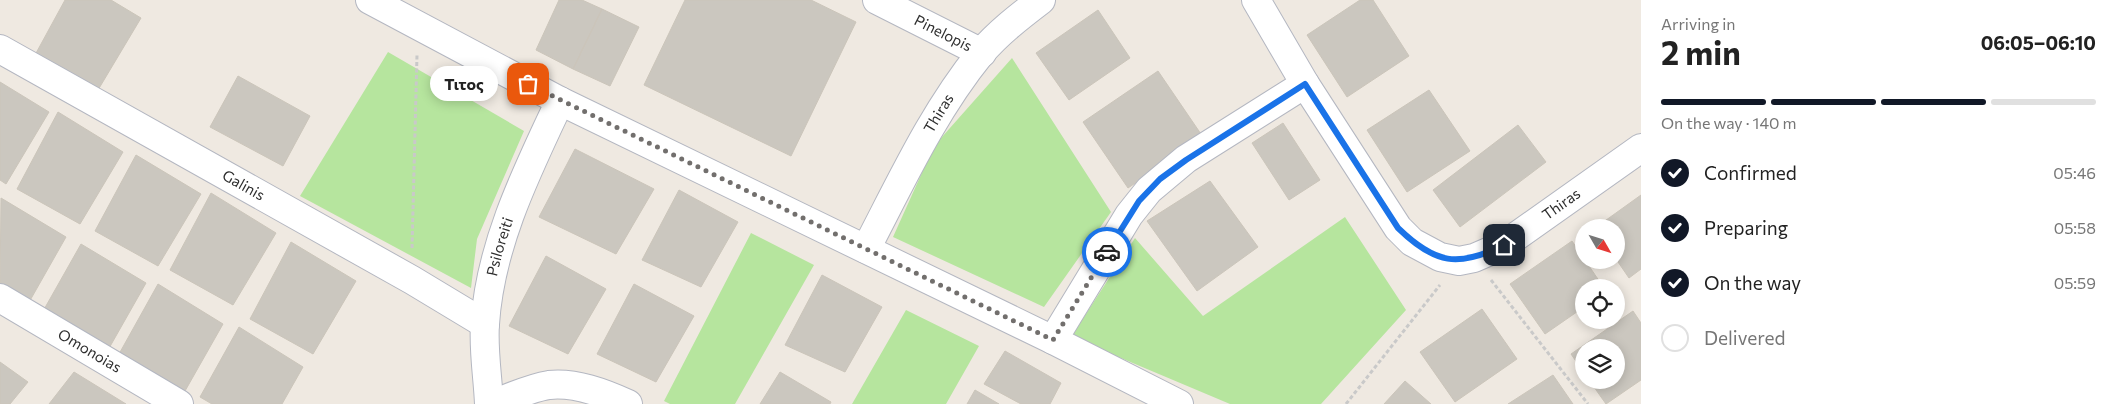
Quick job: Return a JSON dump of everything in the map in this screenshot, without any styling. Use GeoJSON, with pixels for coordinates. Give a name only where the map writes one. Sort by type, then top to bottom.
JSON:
{"type":"FeatureCollection","features":[{"type":"Feature","properties":{"kind":"street"},"geometry":{"type":"LineString","coordinates":[[370,0],[560,101],[1053,340],[1179,404]]}},
{"type":"Feature","properties":{"kind":"street","name":"Pinelopis"},"geometry":{"type":"LineString","coordinates":[[877,0],[982,53]]}},
{"type":"Feature","properties":{"kind":"street","name":"Thiras"},"geometry":{"type":"LineString","coordinates":[[866,249],[938,115],[982,53],[1001,33],[1040,0]]}},
{"type":"Feature","properties":{"kind":"street"},"geometry":{"type":"LineString","coordinates":[[1256,0],[1305,84],[1398,228],[1412,242],[1426,251],[1440,256],[1466,259]]}},
{"type":"Feature","properties":{"kind":"street","name":"Galinis"},"geometry":{"type":"LineString","coordinates":[[0,49],[412,280],[485,324]]}},
{"type":"Feature","properties":{"kind":"street"},"geometry":{"type":"LineString","coordinates":[[1053,340],[1129,215],[1149,190],[1186,160],[1305,84]]}},
{"type":"Feature","properties":{"kind":"street","name":"Psiloreiti"},"geometry":{"type":"LineString","coordinates":[[491,404],[485,324],[492,284],[507,224],[518,193],[560,101]]}},
{"type":"Feature","properties":{"kind":"street","name":"Thiras"},"geometry":{"type":"LineString","coordinates":[[1466,259],[1504,245],[1641,148]]}},
{"type":"Feature","properties":{"kind":"street","name":"Omonoias"},"geometry":{"type":"LineString","coordinates":[[0,298],[179,404]]}},
{"type":"Feature","properties":{"kind":"street"},"geometry":{"type":"LineString","coordinates":[[491,404],[533,389],[549,385],[565,385],[588,389],[628,404]]}},
{"type":"Feature","properties":{"kind":"path"},"geometry":{"type":"LineString","coordinates":[[412,280],[418,24]]}},
{"type":"Feature","properties":{"kind":"path"},"geometry":{"type":"LineString","coordinates":[[1346,404],[1466,259],[1588,404]]}},
{"type":"Feature","properties":{"kind":"green space"},"geometry":{"type":"Polygon","coordinates":[[[388,52],[524,131],[477,239],[471,288],[300,196],[388,52]]]}},
{"type":"Feature","properties":{"kind":"green space"},"geometry":{"type":"Polygon","coordinates":[[[1012,58],[1111,212],[1044,307],[893,237],[934,146],[1012,58]]]}},
{"type":"Feature","properties":{"kind":"green space"},"geometry":{"type":"Polygon","coordinates":[[[1345,217],[1406,310],[1321,404],[1230,404],[1071,337],[1135,238],[1203,316],[1345,217]]]}},
{"type":"Feature","properties":{"kind":"green space"},"geometry":{"type":"Polygon","coordinates":[[[751,233],[814,265],[735,404],[670,404],[664,401],[751,233]]]}},
{"type":"Feature","properties":{"kind":"green space"},"geometry":{"type":"Polygon","coordinates":[[[906,310],[979,346],[946,404],[852,404],[906,310]]]}},
{"type":"Feature","properties":{"kind":"building"},"geometry":{"type":"Polygon","coordinates":[[[65,0],[111,0],[141,18],[98,90],[35,55],[65,0]]]}},
{"type":"Feature","properties":{"kind":"building"},"geometry":{"type":"Polygon","coordinates":[[[559,0],[582,0],[602,9],[573,69],[536,50],[559,0]]]}},
{"type":"Feature","properties":{"kind":"building"},"geometry":{"type":"Polygon","coordinates":[[[685,0],[811,0],[856,22],[791,156],[644,85],[685,0]]]}},
{"type":"Feature","properties":{"kind":"building"},"geometry":{"type":"Polygon","coordinates":[[[1360,0],[1373,0],[1409,56],[1347,97],[1307,35],[1360,0]]]}},
{"type":"Feature","properties":{"kind":"building"},"geometry":{"type":"Polygon","coordinates":[[[602,9],[639,27],[610,86],[573,69],[602,9]]]}},
{"type":"Feature","properties":{"kind":"building"},"geometry":{"type":"Polygon","coordinates":[[[1098,10],[1130,58],[1069,100],[1036,53],[1098,10]]]}},
{"type":"Feature","properties":{"kind":"building"},"geometry":{"type":"Polygon","coordinates":[[[1158,71],[1203,137],[1128,188],[1083,122],[1158,71]]]}},
{"type":"Feature","properties":{"kind":"building"},"geometry":{"type":"Polygon","coordinates":[[[238,76],[310,116],[283,166],[210,127],[238,76]]]}},
{"type":"Feature","properties":{"kind":"building"},"geometry":{"type":"Polygon","coordinates":[[[0,82],[49,112],[6,184],[0,180],[0,82]]]}},
{"type":"Feature","properties":{"kind":"building"},"geometry":{"type":"Polygon","coordinates":[[[1429,90],[1470,151],[1407,192],[1367,130],[1429,90]]]}},
{"type":"Feature","properties":{"kind":"building"},"geometry":{"type":"Polygon","coordinates":[[[58,112],[123,152],[80,224],[17,189],[58,112]]]}},
{"type":"Feature","properties":{"kind":"building"},"geometry":{"type":"Polygon","coordinates":[[[1283,123],[1320,180],[1289,200],[1252,143],[1283,123]]]}},
{"type":"Feature","properties":{"kind":"building"},"geometry":{"type":"Polygon","coordinates":[[[1518,125],[1546,162],[1460,227],[1433,190],[1518,125]]]}},
{"type":"Feature","properties":{"kind":"building"},"geometry":{"type":"Polygon","coordinates":[[[575,149],[654,189],[616,254],[539,217],[575,149]]]}},
{"type":"Feature","properties":{"kind":"building"},"geometry":{"type":"Polygon","coordinates":[[[136,155],[201,194],[158,266],[95,231],[136,155]]]}},
{"type":"Feature","properties":{"kind":"building"},"geometry":{"type":"Polygon","coordinates":[[[1210,181],[1258,247],[1197,291],[1147,221],[1210,181]]]}},
{"type":"Feature","properties":{"kind":"building"},"geometry":{"type":"Polygon","coordinates":[[[679,190],[738,222],[701,287],[642,260],[679,190]]]}},
{"type":"Feature","properties":{"kind":"building"},"geometry":{"type":"Polygon","coordinates":[[[211,193],[276,233],[233,305],[170,270],[211,193]]]}},
{"type":"Feature","properties":{"kind":"building"},"geometry":{"type":"Polygon","coordinates":[[[1641,195],[1641,269],[1629,278],[1623,269],[1625,269],[1625,219],[1608,219],[1641,195]]]}},
{"type":"Feature","properties":{"kind":"building"},"geometry":{"type":"Polygon","coordinates":[[[1,198],[66,237],[28,304],[0,289],[1,198]]]}},
{"type":"Feature","properties":{"kind":"building"},"geometry":{"type":"Polygon","coordinates":[[[1572,241],[1575,245],[1575,269],[1591,269],[1598,279],[1575,279],[1575,313],[1545,334],[1510,284],[1572,241]]]}},
{"type":"Feature","properties":{"kind":"building"},"geometry":{"type":"Polygon","coordinates":[[[291,242],[356,281],[313,354],[250,319],[291,242]]]}},
{"type":"Feature","properties":{"kind":"building"},"geometry":{"type":"Polygon","coordinates":[[[81,244],[146,283],[108,350],[42,313],[81,244]]]}},
{"type":"Feature","properties":{"kind":"building"},"geometry":{"type":"Polygon","coordinates":[[[546,256],[606,289],[568,354],[509,326],[546,256]]]}},
{"type":"Feature","properties":{"kind":"building"},"geometry":{"type":"Polygon","coordinates":[[[822,275],[882,307],[845,372],[785,345],[822,275]]]}},
{"type":"Feature","properties":{"kind":"building"},"geometry":{"type":"Polygon","coordinates":[[[158,284],[223,324],[185,391],[119,354],[158,284]]]}},
{"type":"Feature","properties":{"kind":"building"},"geometry":{"type":"Polygon","coordinates":[[[634,284],[694,316],[656,382],[597,354],[634,284]]]}},
{"type":"Feature","properties":{"kind":"building"},"geometry":{"type":"Polygon","coordinates":[[[1482,309],[1517,359],[1455,402],[1420,352],[1482,309]]]}},
{"type":"Feature","properties":{"kind":"building"},"geometry":{"type":"Polygon","coordinates":[[[1633,311],[1641,323],[1641,380],[1606,404],[1595,389],[1625,389],[1625,339],[1593,339],[1607,329],[1625,329],[1625,317],[1633,311]]]}},
{"type":"Feature","properties":{"kind":"building"},"geometry":{"type":"Polygon","coordinates":[[[239,327],[303,367],[282,404],[212,404],[200,397],[239,327]]]}},
{"type":"Feature","properties":{"kind":"building"},"geometry":{"type":"Polygon","coordinates":[[[1005,351],[1061,383],[1050,404],[1021,404],[984,384],[1005,351]]]}},
{"type":"Feature","properties":{"kind":"building"},"geometry":{"type":"Polygon","coordinates":[[[1575,351],[1575,360],[1571,354],[1575,351]]]}},
{"type":"Feature","properties":{"kind":"building"},"geometry":{"type":"Polygon","coordinates":[[[0,362],[28,382],[10,404],[0,404],[0,362]]]}},
{"type":"Feature","properties":{"kind":"building"},"geometry":{"type":"Polygon","coordinates":[[[74,372],[126,404],[49,404],[74,372]]]}},
{"type":"Feature","properties":{"kind":"building"},"geometry":{"type":"Polygon","coordinates":[[[780,372],[831,402],[830,404],[760,404],[780,372]]]}},
{"type":"Feature","properties":{"kind":"building"},"geometry":{"type":"Polygon","coordinates":[[[1553,375],[1573,404],[1508,404],[1553,375]]]}},
{"type":"Feature","properties":{"kind":"building"},"geometry":{"type":"Polygon","coordinates":[[[1405,381],[1431,404],[1384,404],[1405,381]]]}},
{"type":"Feature","properties":{"kind":"building"},"geometry":{"type":"Polygon","coordinates":[[[975,390],[999,404],[967,404],[975,390]]]}},
{"type":"Feature","properties":{"kind":"way so far"},"geometry":{"type":"LineString","coordinates":[[528,84],[1053,340],[1107,252]]}},
{"type":"Feature","properties":{"kind":"place","name":"Τιτος"},"geometry":{"type":"Point","coordinates":[528,84]}},
{"type":"Feature","properties":{"kind":"route"},"geometry":{"type":"LineString","coordinates":[[1107,252],[1139,201],[1160,179],[1186,160],[1305,84],[1398,228],[1412,242],[1426,251],[1459,261],[1474,258],[1504,245]]}}]}
